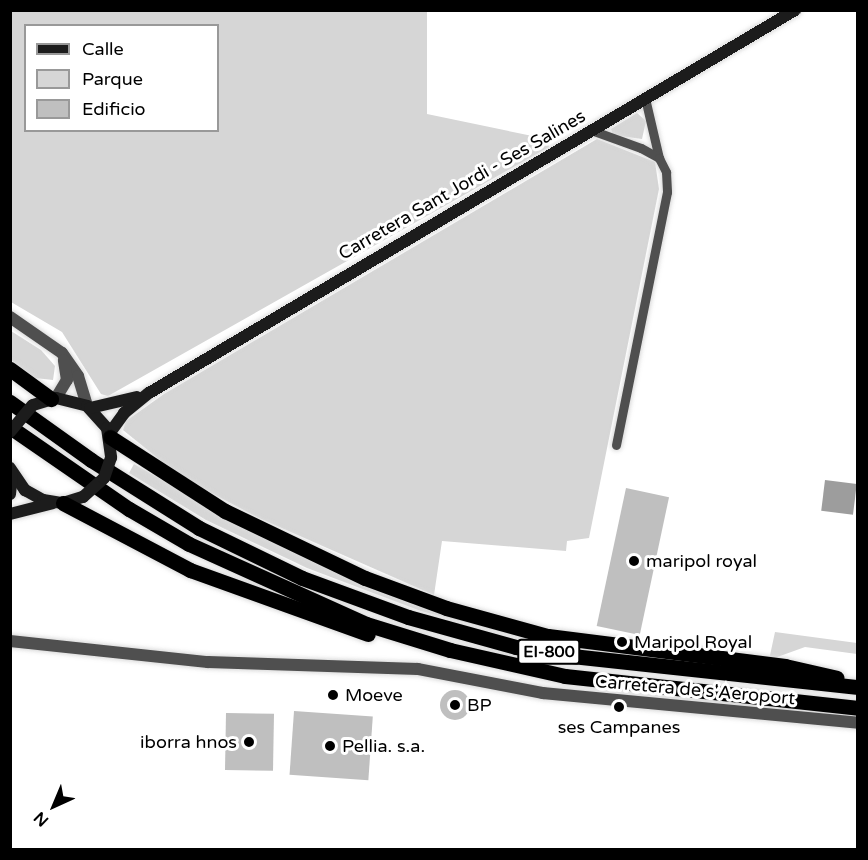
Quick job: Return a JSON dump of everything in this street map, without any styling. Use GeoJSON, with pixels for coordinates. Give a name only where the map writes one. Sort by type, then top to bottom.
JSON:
{"type":"FeatureCollection","features":[{"type":"Feature","properties":{"kind":"highway"},"geometry":{"type":"LineString","coordinates":[[10,369],[54,398]]}},
{"type":"Feature","properties":{"kind":"highway","name":"EI-800"},"geometry":{"type":"LineString","coordinates":[[10,402],[91,460],[199,528],[302,578],[408,617],[516,647],[582,658],[858,687]]}},
{"type":"Feature","properties":{"kind":"highway","name":"EI-800"},"geometry":{"type":"LineString","coordinates":[[10,427],[129,510],[189,544],[283,591],[415,640],[565,676],[858,708]]}},
{"type":"Feature","properties":{"kind":"highway"},"geometry":{"type":"LineString","coordinates":[[110,436],[225,511],[365,578],[446,608],[548,636],[785,666],[858,683]]}},
{"type":"Feature","properties":{"kind":"highway"},"geometry":{"type":"LineString","coordinates":[[58,503],[222,583],[338,626],[415,640]]}},
{"type":"Feature","properties":{"kind":"main road","name":"Carretera Sant Jordi - Ses Salines"},"geometry":{"type":"LineString","coordinates":[[110,436],[124,413],[149,393],[795,10]]}},
{"type":"Feature","properties":{"kind":"main road","name":"Carretera Sant Jordi - Ses Salines"},"geometry":{"type":"LineString","coordinates":[[89,407],[149,393]]}},
{"type":"Feature","properties":{"kind":"main road"},"geometry":{"type":"LineString","coordinates":[[10,432],[33,405],[54,398],[89,407],[110,436],[111,458],[104,478],[83,497],[10,513]]}},
{"type":"Feature","properties":{"kind":"main road"},"geometry":{"type":"LineString","coordinates":[[11,470],[34,496],[58,503]]}},
{"type":"Feature","properties":{"kind":"main road"},"geometry":{"type":"LineString","coordinates":[[10,494],[11,470]]}},
{"type":"Feature","properties":{"kind":"street"},"geometry":{"type":"LineString","coordinates":[[616,445],[667,192],[666,172],[659,158],[645,98]]}},
{"type":"Feature","properties":{"kind":"street"},"geometry":{"type":"LineString","coordinates":[[591,130],[659,158]]}},
{"type":"Feature","properties":{"kind":"street"},"geometry":{"type":"LineString","coordinates":[[10,317],[62,353],[78,376],[89,407]]}},
{"type":"Feature","properties":{"kind":"street"},"geometry":{"type":"LineString","coordinates":[[54,398],[67,380],[62,353]]}},
{"type":"Feature","properties":{"kind":"street","name":"Carretera de s'Aeroport"},"geometry":{"type":"LineString","coordinates":[[10,641],[208,662],[418,669],[543,693],[858,723]]}},
{"type":"Feature","properties":{"kind":"green space"},"geometry":{"type":"Polygon","coordinates":[[[11,10],[427,11],[427,114],[547,139],[549,147],[108,396],[101,394],[62,332],[11,302],[11,10]]]}},
{"type":"Feature","properties":{"kind":"green space"},"geometry":{"type":"Polygon","coordinates":[[[637,113],[646,121],[642,139],[613,135],[611,129],[637,113]]]}},
{"type":"Feature","properties":{"kind":"green space"},"geometry":{"type":"Polygon","coordinates":[[[597,139],[655,162],[659,189],[589,538],[567,541],[566,551],[442,541],[434,595],[259,518],[181,477],[123,430],[126,421],[164,394],[597,139]]]}},
{"type":"Feature","properties":{"kind":"green space"},"geometry":{"type":"Polygon","coordinates":[[[11,331],[41,350],[55,366],[53,380],[35,378],[11,360],[11,331]]]}},
{"type":"Feature","properties":{"kind":"green space"},"geometry":{"type":"Polygon","coordinates":[[[134,464],[262,537],[327,568],[445,615],[510,634],[421,611],[307,568],[206,520],[129,473],[134,464]]]}},
{"type":"Feature","properties":{"kind":"green space"},"geometry":{"type":"Polygon","coordinates":[[[775,632],[857,643],[857,654],[805,647],[769,660],[775,632]]]}},
{"type":"Feature","properties":{"kind":"shaded area"},"geometry":{"type":"Polygon","coordinates":[[[825,480],[857,484],[853,515],[821,511],[825,480]]]}},
{"type":"Feature","properties":{"kind":"building","name":"maripol royal"},"geometry":{"type":"Polygon","coordinates":[[[626,488],[669,497],[640,635],[597,626],[626,488]]]}},
{"type":"Feature","properties":{"kind":"building","name":"BP"},"geometry":{"type":"Polygon","coordinates":[[[455,690],[466,694],[470,705],[466,716],[455,720],[444,716],[440,705],[444,694],[455,690]]]}},
{"type":"Feature","properties":{"kind":"building","name":"Pellia. s.a."},"geometry":{"type":"Polygon","coordinates":[[[294,711],[373,717],[368,780],[290,775],[294,711]]]}},
{"type":"Feature","properties":{"kind":"building","name":"iborra hnos"},"geometry":{"type":"Polygon","coordinates":[[[226,713],[274,714],[273,771],[225,770],[226,713]]]}},
{"type":"Feature","properties":{"kind":"place","name":"maripol royal"},"geometry":{"type":"Point","coordinates":[634,561]}},
{"type":"Feature","properties":{"kind":"place","name":"Maripol Royal"},"geometry":{"type":"Point","coordinates":[622,642]}},
{"type":"Feature","properties":{"kind":"place","name":"Moeve"},"geometry":{"type":"Point","coordinates":[333,695]}},
{"type":"Feature","properties":{"kind":"place","name":"BP"},"geometry":{"type":"Point","coordinates":[455,705]}},
{"type":"Feature","properties":{"kind":"place","name":"ses Campanes"},"geometry":{"type":"Point","coordinates":[619,707]}},
{"type":"Feature","properties":{"kind":"place","name":"iborra hnos"},"geometry":{"type":"Point","coordinates":[249,742]}},
{"type":"Feature","properties":{"kind":"place","name":"Pellia. s.a."},"geometry":{"type":"Point","coordinates":[330,746]}}]}
